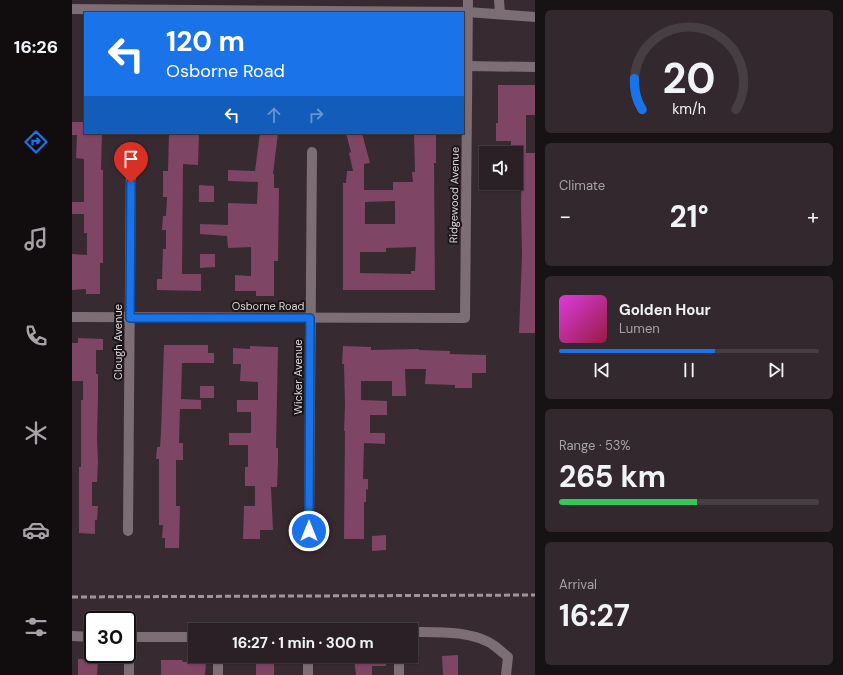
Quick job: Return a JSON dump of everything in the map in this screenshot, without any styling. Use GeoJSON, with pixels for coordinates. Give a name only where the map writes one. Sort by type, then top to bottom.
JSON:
{"type":"FeatureCollection","features":[{"type":"Feature","properties":{"kind":"street","name":"Ridgewood Avenue"},"geometry":{"type":"LineString","coordinates":[[465,318],[468,0]]}},
{"type":"Feature","properties":{"kind":"street"},"geometry":{"type":"LineString","coordinates":[[499,0],[500,14]]}},
{"type":"Feature","properties":{"kind":"street"},"geometry":{"type":"LineString","coordinates":[[72,9],[91,4],[151,11],[191,5],[252,5],[312,12],[468,12],[535,17]]}},
{"type":"Feature","properties":{"kind":"street"},"geometry":{"type":"LineString","coordinates":[[467,66],[535,67]]}},
{"type":"Feature","properties":{"kind":"street","name":"Wicker Avenue"},"geometry":{"type":"LineString","coordinates":[[309,531],[312,152]]}},
{"type":"Feature","properties":{"kind":"street","name":"Clough Avenue"},"geometry":{"type":"LineString","coordinates":[[128,531],[131,153]]}},
{"type":"Feature","properties":{"kind":"street","name":"Osborne Road"},"geometry":{"type":"LineString","coordinates":[[72,317],[465,318]]}},
{"type":"Feature","properties":{"kind":"street"},"geometry":{"type":"LineString","coordinates":[[418,632],[451,632],[479,638],[495,646],[508,657],[506,675]]}},
{"type":"Feature","properties":{"kind":"street"},"geometry":{"type":"LineString","coordinates":[[72,636],[84,637]]}},
{"type":"Feature","properties":{"kind":"street"},"geometry":{"type":"LineString","coordinates":[[136,637],[188,637]]}},
{"type":"Feature","properties":{"kind":"street"},"geometry":{"type":"LineString","coordinates":[[129,663],[129,675]]}},
{"type":"Feature","properties":{"kind":"street"},"geometry":{"type":"LineString","coordinates":[[218,663],[218,675]]}},
{"type":"Feature","properties":{"kind":"street"},"geometry":{"type":"LineString","coordinates":[[308,663],[308,675]]}},
{"type":"Feature","properties":{"kind":"street"},"geometry":{"type":"LineString","coordinates":[[399,663],[399,675]]}},
{"type":"Feature","properties":{"kind":"building"},"geometry":{"type":"Polygon","coordinates":[[[498,85],[535,85],[535,115],[526,115],[526,153],[535,153],[535,333],[519,333],[522,255],[521,206],[521,190],[523,190],[523,146],[511,146],[511,141],[496,141],[496,123],[498,123],[498,85]]]}},
{"type":"Feature","properties":{"kind":"building"},"geometry":{"type":"Polygon","coordinates":[[[72,122],[84,122],[84,134],[102,134],[101,170],[103,170],[103,263],[100,263],[100,294],[86,294],[86,289],[72,290],[72,254],[87,255],[87,233],[84,233],[84,214],[72,214],[72,202],[84,202],[84,159],[76,158],[77,135],[72,135],[72,122]]]}},
{"type":"Feature","properties":{"kind":"building"},"geometry":{"type":"Polygon","coordinates":[[[169,134],[199,134],[198,165],[183,164],[182,274],[201,274],[201,291],[157,290],[157,279],[162,279],[163,249],[166,249],[166,230],[162,230],[163,216],[166,216],[167,197],[163,197],[163,171],[168,171],[169,134]]]}},
{"type":"Feature","properties":{"kind":"building"},"geometry":{"type":"Polygon","coordinates":[[[260,134],[278,134],[273,174],[274,188],[279,188],[278,261],[274,261],[274,296],[256,296],[256,291],[235,291],[235,275],[251,276],[251,247],[228,248],[227,236],[200,234],[200,224],[228,225],[228,203],[257,204],[258,182],[228,181],[228,170],[255,171],[260,134]]]}},
{"type":"Feature","properties":{"kind":"building"},"geometry":{"type":"Polygon","coordinates":[[[346,134],[362,134],[370,163],[364,164],[364,190],[393,190],[393,182],[413,182],[412,172],[415,172],[414,134],[436,134],[436,163],[434,163],[435,290],[343,290],[343,183],[346,183],[347,171],[353,171],[349,153],[351,152],[346,134]],[[395,201],[365,202],[365,224],[395,224],[395,201]],[[416,247],[386,248],[386,252],[360,252],[360,273],[411,274],[411,271],[415,271],[416,247]]]}},
{"type":"Feature","properties":{"kind":"building"},"geometry":{"type":"Polygon","coordinates":[[[199,185],[214,186],[214,202],[199,202],[199,185]]]}},
{"type":"Feature","properties":{"kind":"building"},"geometry":{"type":"Polygon","coordinates":[[[200,254],[215,254],[215,267],[200,268],[200,254]]]}},
{"type":"Feature","properties":{"kind":"building"},"geometry":{"type":"Polygon","coordinates":[[[78,338],[103,339],[103,350],[96,350],[96,374],[98,374],[98,462],[97,482],[92,482],[92,506],[98,506],[97,520],[95,520],[95,534],[79,533],[79,467],[81,467],[81,400],[83,400],[83,381],[72,381],[72,343],[78,343],[78,338]]]}},
{"type":"Feature","properties":{"kind":"building"},"geometry":{"type":"Polygon","coordinates":[[[164,345],[208,345],[208,353],[214,353],[214,363],[182,363],[181,399],[201,400],[201,409],[180,409],[179,443],[183,443],[183,460],[176,460],[176,506],[180,506],[179,548],[165,548],[165,538],[162,538],[163,525],[159,525],[159,459],[156,459],[157,447],[160,447],[161,433],[164,345]]]}},
{"type":"Feature","properties":{"kind":"building"},"geometry":{"type":"Polygon","coordinates":[[[250,346],[278,347],[276,448],[278,448],[278,464],[277,487],[271,487],[273,530],[260,530],[260,539],[243,539],[244,506],[255,506],[255,486],[245,486],[245,467],[248,467],[248,445],[229,445],[229,433],[251,433],[251,412],[237,412],[237,400],[258,400],[258,382],[240,381],[241,364],[233,364],[233,348],[250,349],[250,346]]]}},
{"type":"Feature","properties":{"kind":"building"},"geometry":{"type":"Polygon","coordinates":[[[343,346],[371,347],[371,350],[419,349],[450,351],[450,354],[486,355],[486,373],[472,373],[472,388],[455,388],[455,385],[425,384],[426,369],[405,369],[406,396],[392,396],[392,381],[361,381],[361,400],[387,401],[387,415],[370,415],[370,433],[385,433],[385,444],[364,443],[363,479],[368,479],[368,490],[366,489],[366,502],[364,502],[364,539],[344,539],[345,405],[344,364],[342,364],[343,346]]]}},
{"type":"Feature","properties":{"kind":"building"},"geometry":{"type":"Polygon","coordinates":[[[200,386],[214,386],[214,398],[200,398],[200,386]]]}},
{"type":"Feature","properties":{"kind":"building"},"geometry":{"type":"Polygon","coordinates":[[[386,535],[386,550],[372,551],[372,536],[386,535]]]}},
{"type":"Feature","properties":{"kind":"building"},"geometry":{"type":"Polygon","coordinates":[[[458,655],[458,675],[443,675],[442,656],[458,655]]]}},
{"type":"Feature","properties":{"kind":"building"},"geometry":{"type":"Polygon","coordinates":[[[78,659],[84,659],[84,663],[98,663],[97,675],[78,675],[78,659]]]}},
{"type":"Feature","properties":{"kind":"building"},"geometry":{"type":"Polygon","coordinates":[[[161,660],[182,660],[183,662],[188,663],[206,663],[205,675],[161,675],[161,660]]]}},
{"type":"Feature","properties":{"kind":"building"},"geometry":{"type":"Polygon","coordinates":[[[256,663],[274,663],[274,675],[256,675],[256,663]]]}},
{"type":"Feature","properties":{"kind":"building"},"geometry":{"type":"Polygon","coordinates":[[[355,663],[386,663],[386,666],[372,666],[372,675],[356,675],[355,663]]]}},
{"type":"Feature","properties":{"kind":"railway"},"geometry":{"type":"LineString","coordinates":[[72,597],[535,595]]}},
{"type":"Feature","properties":{"kind":"route"},"geometry":{"type":"LineString","coordinates":[[131,183],[130,318],[310,318],[309,531]]}}]}
